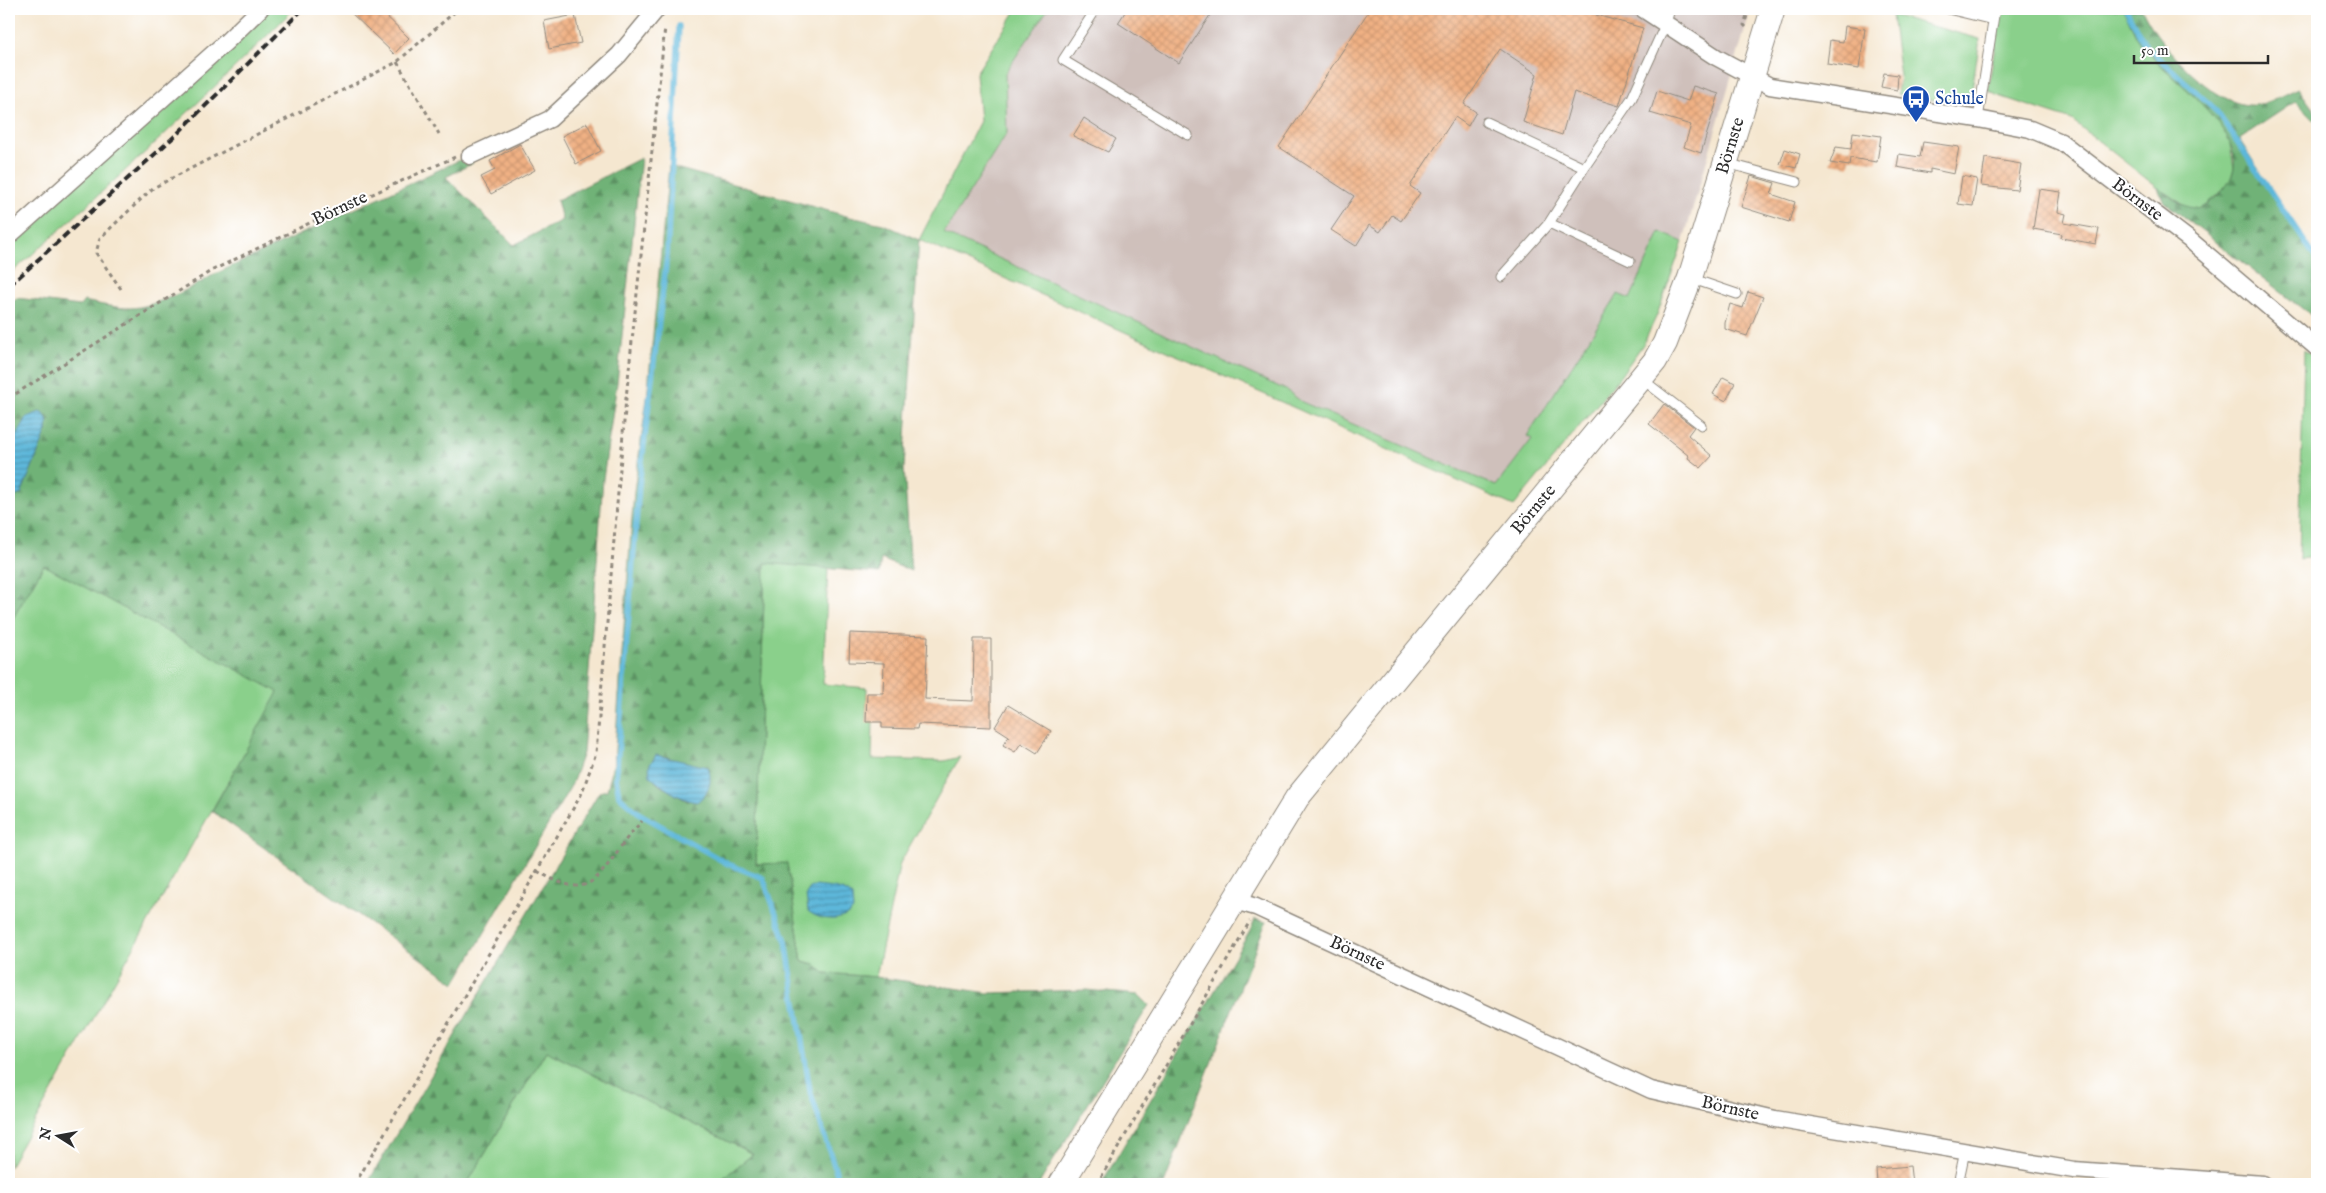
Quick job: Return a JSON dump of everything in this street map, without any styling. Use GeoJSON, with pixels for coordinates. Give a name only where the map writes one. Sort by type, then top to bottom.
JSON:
{"type":"FeatureCollection","features":[{"type":"Feature","properties":{"kind":"street"},"geometry":{"type":"LineString","coordinates":[[9,236],[226,42],[260,9]]}},
{"type":"Feature","properties":{"kind":"street","name":"Börnste"},"geometry":{"type":"LineString","coordinates":[[1061,1184],[1246,904],[1297,798],[1642,379],[1665,343],[1690,278],[1773,9]]}},
{"type":"Feature","properties":{"kind":"street","name":"Börnste"},"geometry":{"type":"LineString","coordinates":[[1647,10],[1668,16],[1716,56],[1770,86],[2030,129],[2061,142],[2191,241],[2317,348]]}},
{"type":"Feature","properties":{"kind":"street"},"geometry":{"type":"LineString","coordinates":[[470,156],[550,119],[661,13]]}},
{"type":"Feature","properties":{"kind":"street","name":"Börnste"},"geometry":{"type":"LineString","coordinates":[[1246,904],[1651,1090],[1775,1119],[2074,1170],[2263,1184]]}},
{"type":"Feature","properties":{"kind":"lane"},"geometry":{"type":"LineString","coordinates":[[1096,9],[1064,60],[1188,135]]}},
{"type":"Feature","properties":{"kind":"lane"},"geometry":{"type":"LineString","coordinates":[[1948,9],[1993,20]]}},
{"type":"Feature","properties":{"kind":"lane"},"geometry":{"type":"LineString","coordinates":[[1978,119],[1994,9]]}},
{"type":"Feature","properties":{"kind":"lane"},"geometry":{"type":"LineString","coordinates":[[1501,277],[1549,223],[1632,98],[1668,16]]}},
{"type":"Feature","properties":{"kind":"lane"},"geometry":{"type":"LineString","coordinates":[[1486,122],[1584,168]]}},
{"type":"Feature","properties":{"kind":"lane"},"geometry":{"type":"LineString","coordinates":[[1726,163],[1797,182]]}},
{"type":"Feature","properties":{"kind":"lane"},"geometry":{"type":"LineString","coordinates":[[1549,223],[1630,261]]}},
{"type":"Feature","properties":{"kind":"lane"},"geometry":{"type":"LineString","coordinates":[[1690,278],[1737,294]]}},
{"type":"Feature","properties":{"kind":"lane"},"geometry":{"type":"LineString","coordinates":[[1642,379],[1701,425]]}},
{"type":"Feature","properties":{"kind":"lane"},"geometry":{"type":"LineString","coordinates":[[1958,1184],[1965,1151]]}},
{"type":"Feature","properties":{"kind":"path"},"geometry":{"type":"LineString","coordinates":[[121,289],[96,253],[100,238],[153,188],[397,62],[458,9]]}},
{"type":"Feature","properties":{"kind":"path"},"geometry":{"type":"LineString","coordinates":[[1744,25],[1749,9]]}},
{"type":"Feature","properties":{"kind":"path"},"geometry":{"type":"LineString","coordinates":[[355,1184],[581,795],[596,753],[661,13]]}},
{"type":"Feature","properties":{"kind":"path"},"geometry":{"type":"LineString","coordinates":[[397,62],[438,134]]}},
{"type":"Feature","properties":{"kind":"path","name":"Börnste"},"geometry":{"type":"LineString","coordinates":[[9,398],[210,271],[328,214],[460,155],[470,156]]}},
{"type":"Feature","properties":{"kind":"path"},"geometry":{"type":"LineString","coordinates":[[537,871],[568,886],[590,884],[604,872],[623,843],[642,821]]}},
{"type":"Feature","properties":{"kind":"path"},"geometry":{"type":"LineString","coordinates":[[1097,1184],[1247,928],[1246,904]]}},
{"type":"Feature","properties":{"kind":"shaded area"},"geometry":{"type":"Polygon","coordinates":[[[1048,9],[1751,9],[1683,242],[1660,232],[1630,300],[1618,295],[1527,436],[1532,439],[1496,486],[1302,402],[1286,390],[944,233],[1007,133],[1005,73],[1048,9]]]}},
{"type":"Feature","properties":{"kind":"green space"},"geometry":{"type":"Polygon","coordinates":[[[269,9],[294,9],[154,144],[9,275],[9,244],[269,9]]]}},
{"type":"Feature","properties":{"kind":"green space"},"geometry":{"type":"Polygon","coordinates":[[[1017,9],[1048,9],[1005,73],[1007,133],[944,233],[1286,390],[1302,402],[1496,486],[1532,439],[1527,436],[1618,294],[1630,299],[1660,232],[1683,242],[1657,315],[1644,343],[1619,378],[1514,506],[919,240],[980,121],[976,73],[1017,9]]]}},
{"type":"Feature","properties":{"kind":"green space"},"geometry":{"type":"Polygon","coordinates":[[[2001,9],[2123,9],[2144,48],[2212,113],[2229,138],[2234,168],[2229,185],[2204,206],[2195,209],[2187,207],[2158,188],[2072,120],[1996,95],[1988,90],[2001,9]]]}},
{"type":"Feature","properties":{"kind":"green space"},"geometry":{"type":"Polygon","coordinates":[[[2123,9],[2142,9],[2149,23],[2173,55],[2205,85],[2222,96],[2239,103],[2255,105],[2298,88],[2317,114],[2317,123],[2296,101],[2239,139],[2317,260],[2317,320],[2164,202],[2158,188],[2174,200],[2187,206],[2193,208],[2205,205],[2227,185],[2234,165],[2230,144],[2218,123],[2200,102],[2145,49],[2123,9]]]}},
{"type":"Feature","properties":{"kind":"green space"},"geometry":{"type":"Polygon","coordinates":[[[1892,15],[1980,39],[1971,95],[1959,104],[1897,94],[1900,76],[1892,15]]]}},
{"type":"Feature","properties":{"kind":"green space"},"geometry":{"type":"Polygon","coordinates":[[[464,158],[473,163],[446,177],[514,245],[562,220],[557,200],[641,158],[617,383],[603,479],[583,753],[572,784],[455,983],[212,811],[278,692],[44,565],[9,625],[9,499],[21,493],[47,431],[48,421],[27,417],[9,451],[9,305],[17,298],[80,306],[84,301],[124,308],[150,305],[184,291],[213,275],[464,158]]]}},
{"type":"Feature","properties":{"kind":"green space"},"geometry":{"type":"Polygon","coordinates":[[[669,166],[850,217],[883,224],[919,240],[904,468],[911,571],[881,559],[879,573],[765,563],[756,864],[787,863],[802,961],[815,964],[824,973],[876,977],[989,993],[1086,990],[1139,995],[1149,1005],[1039,1184],[716,1184],[753,1154],[546,1051],[467,1184],[367,1184],[599,792],[607,790],[614,762],[634,491],[647,398],[669,166]],[[651,763],[650,776],[659,785],[689,802],[651,763]]]}},
{"type":"Feature","properties":{"kind":"green space"},"geometry":{"type":"Polygon","coordinates":[[[2304,350],[2317,360],[2317,557],[2299,559],[2304,350]]]}},
{"type":"Feature","properties":{"kind":"green space"},"geometry":{"type":"Polygon","coordinates":[[[765,562],[828,568],[823,684],[867,688],[866,721],[873,722],[872,759],[944,761],[960,757],[900,863],[876,977],[824,973],[815,964],[802,961],[787,864],[756,864],[765,562]]]}},
{"type":"Feature","properties":{"kind":"green space"},"geometry":{"type":"Polygon","coordinates":[[[44,565],[279,692],[9,1167],[9,625],[44,565]]]}},
{"type":"Feature","properties":{"kind":"green space"},"geometry":{"type":"Polygon","coordinates":[[[1255,919],[1266,922],[1164,1184],[1101,1184],[1250,931],[1255,919]]]}},
{"type":"Feature","properties":{"kind":"green space"},"geometry":{"type":"Polygon","coordinates":[[[546,1051],[753,1154],[716,1184],[467,1184],[546,1051]]]}},
{"type":"Feature","properties":{"kind":"water"},"geometry":{"type":"Polygon","coordinates":[[[40,412],[47,420],[47,431],[21,494],[9,499],[9,451],[27,417],[40,412]]]}},
{"type":"Feature","properties":{"kind":"water"},"geometry":{"type":"Polygon","coordinates":[[[656,755],[708,767],[710,782],[704,795],[697,802],[691,801],[672,792],[654,780],[650,776],[649,766],[656,755]]]}},
{"type":"Feature","properties":{"kind":"water"},"geometry":{"type":"Polygon","coordinates":[[[816,886],[835,888],[848,893],[852,896],[853,910],[837,919],[825,919],[808,911],[806,894],[810,888],[816,886]]]}},
{"type":"Feature","properties":{"kind":"building"},"geometry":{"type":"Polygon","coordinates":[[[347,9],[379,9],[409,38],[394,54],[347,9]]]}},
{"type":"Feature","properties":{"kind":"building"},"geometry":{"type":"Polygon","coordinates":[[[1127,9],[1214,9],[1179,63],[1118,23],[1127,9]]]}},
{"type":"Feature","properties":{"kind":"building"},"geometry":{"type":"Polygon","coordinates":[[[1370,9],[1598,9],[1596,15],[1643,28],[1619,106],[1574,92],[1562,135],[1523,122],[1537,74],[1500,49],[1464,104],[1476,112],[1468,126],[1455,117],[1410,186],[1420,193],[1401,221],[1392,215],[1380,232],[1369,225],[1356,246],[1331,230],[1354,196],[1279,147],[1370,9]]]}},
{"type":"Feature","properties":{"kind":"building"},"geometry":{"type":"Polygon","coordinates":[[[575,15],[581,43],[549,49],[544,21],[575,15]]]}},
{"type":"Feature","properties":{"kind":"building"},"geometry":{"type":"Polygon","coordinates":[[[1845,26],[1865,29],[1859,69],[1827,64],[1830,40],[1843,42],[1845,26]]]}},
{"type":"Feature","properties":{"kind":"building"},"geometry":{"type":"Polygon","coordinates":[[[1884,73],[1898,75],[1897,90],[1881,87],[1884,73]]]}},
{"type":"Feature","properties":{"kind":"building"},"geometry":{"type":"Polygon","coordinates":[[[1693,86],[1719,94],[1701,153],[1684,147],[1691,125],[1650,113],[1657,91],[1688,101],[1693,86]]]}},
{"type":"Feature","properties":{"kind":"building"},"geometry":{"type":"Polygon","coordinates":[[[1084,118],[1116,139],[1108,152],[1073,136],[1084,118]]]}},
{"type":"Feature","properties":{"kind":"building"},"geometry":{"type":"Polygon","coordinates":[[[587,123],[601,151],[576,164],[562,136],[587,123]]]}},
{"type":"Feature","properties":{"kind":"building"},"geometry":{"type":"Polygon","coordinates":[[[1853,132],[1881,136],[1877,162],[1850,158],[1849,166],[1830,163],[1836,147],[1851,149],[1853,132]]]}},
{"type":"Feature","properties":{"kind":"building"},"geometry":{"type":"Polygon","coordinates":[[[1923,142],[1959,147],[1954,174],[1930,169],[1930,173],[1897,167],[1899,154],[1920,157],[1923,142]]]}},
{"type":"Feature","properties":{"kind":"building"},"geometry":{"type":"Polygon","coordinates":[[[520,144],[535,170],[491,194],[481,177],[495,170],[490,161],[520,144]]]}},
{"type":"Feature","properties":{"kind":"building"},"geometry":{"type":"Polygon","coordinates":[[[1785,149],[1800,154],[1796,168],[1780,164],[1785,149]]]}},
{"type":"Feature","properties":{"kind":"building"},"geometry":{"type":"Polygon","coordinates":[[[1985,158],[2021,164],[2017,190],[1981,186],[1985,158]]]}},
{"type":"Feature","properties":{"kind":"building"},"geometry":{"type":"Polygon","coordinates":[[[1751,176],[1775,183],[1771,194],[1795,202],[1789,222],[1741,207],[1751,176]]]}},
{"type":"Feature","properties":{"kind":"building"},"geometry":{"type":"Polygon","coordinates":[[[1962,176],[1977,179],[1973,206],[1958,204],[1962,176]]]}},
{"type":"Feature","properties":{"kind":"building"},"geometry":{"type":"Polygon","coordinates":[[[2039,189],[2061,192],[2058,212],[2066,214],[2064,223],[2099,229],[2096,244],[2061,238],[2062,234],[2033,229],[2039,189]]]}},
{"type":"Feature","properties":{"kind":"building"},"geometry":{"type":"Polygon","coordinates":[[[1748,292],[1763,297],[1747,336],[1725,329],[1725,323],[1730,304],[1743,308],[1748,292]]]}},
{"type":"Feature","properties":{"kind":"building"},"geometry":{"type":"Polygon","coordinates":[[[1723,377],[1735,383],[1726,401],[1713,394],[1723,377]]]}},
{"type":"Feature","properties":{"kind":"building"},"geometry":{"type":"Polygon","coordinates":[[[1664,404],[1694,427],[1688,435],[1712,456],[1701,468],[1649,424],[1664,404]]]}},
{"type":"Feature","properties":{"kind":"building"},"geometry":{"type":"Polygon","coordinates":[[[850,633],[928,636],[925,699],[973,701],[974,639],[991,639],[991,727],[918,724],[917,729],[882,728],[882,722],[866,722],[867,693],[883,693],[884,663],[849,662],[850,633]]]}},
{"type":"Feature","properties":{"kind":"building"},"geometry":{"type":"Polygon","coordinates":[[[1008,705],[1051,731],[1037,753],[1021,743],[1015,752],[1003,745],[1009,736],[995,727],[1008,705]]]}},
{"type":"Feature","properties":{"kind":"building"},"geometry":{"type":"Polygon","coordinates":[[[1910,1166],[1912,1184],[1877,1184],[1876,1169],[1910,1166]]]}},
{"type":"Feature","properties":{"kind":"waterway"},"geometry":{"type":"LineString","coordinates":[[2126,9],[2146,46],[2215,109],[2317,260]]}},
{"type":"Feature","properties":{"kind":"waterway"},"geometry":{"type":"LineString","coordinates":[[679,26],[667,256],[639,485],[616,778],[619,796],[640,814],[728,864],[763,878],[786,941],[810,1091],[840,1184]]}},
{"type":"Feature","properties":{"kind":"railway"},"geometry":{"type":"LineString","coordinates":[[9,286],[176,135],[303,9]]}},
{"type":"Feature","properties":{"kind":"place","name":"Schule"},"geometry":{"type":"Point","coordinates":[1916,123]}}]}
